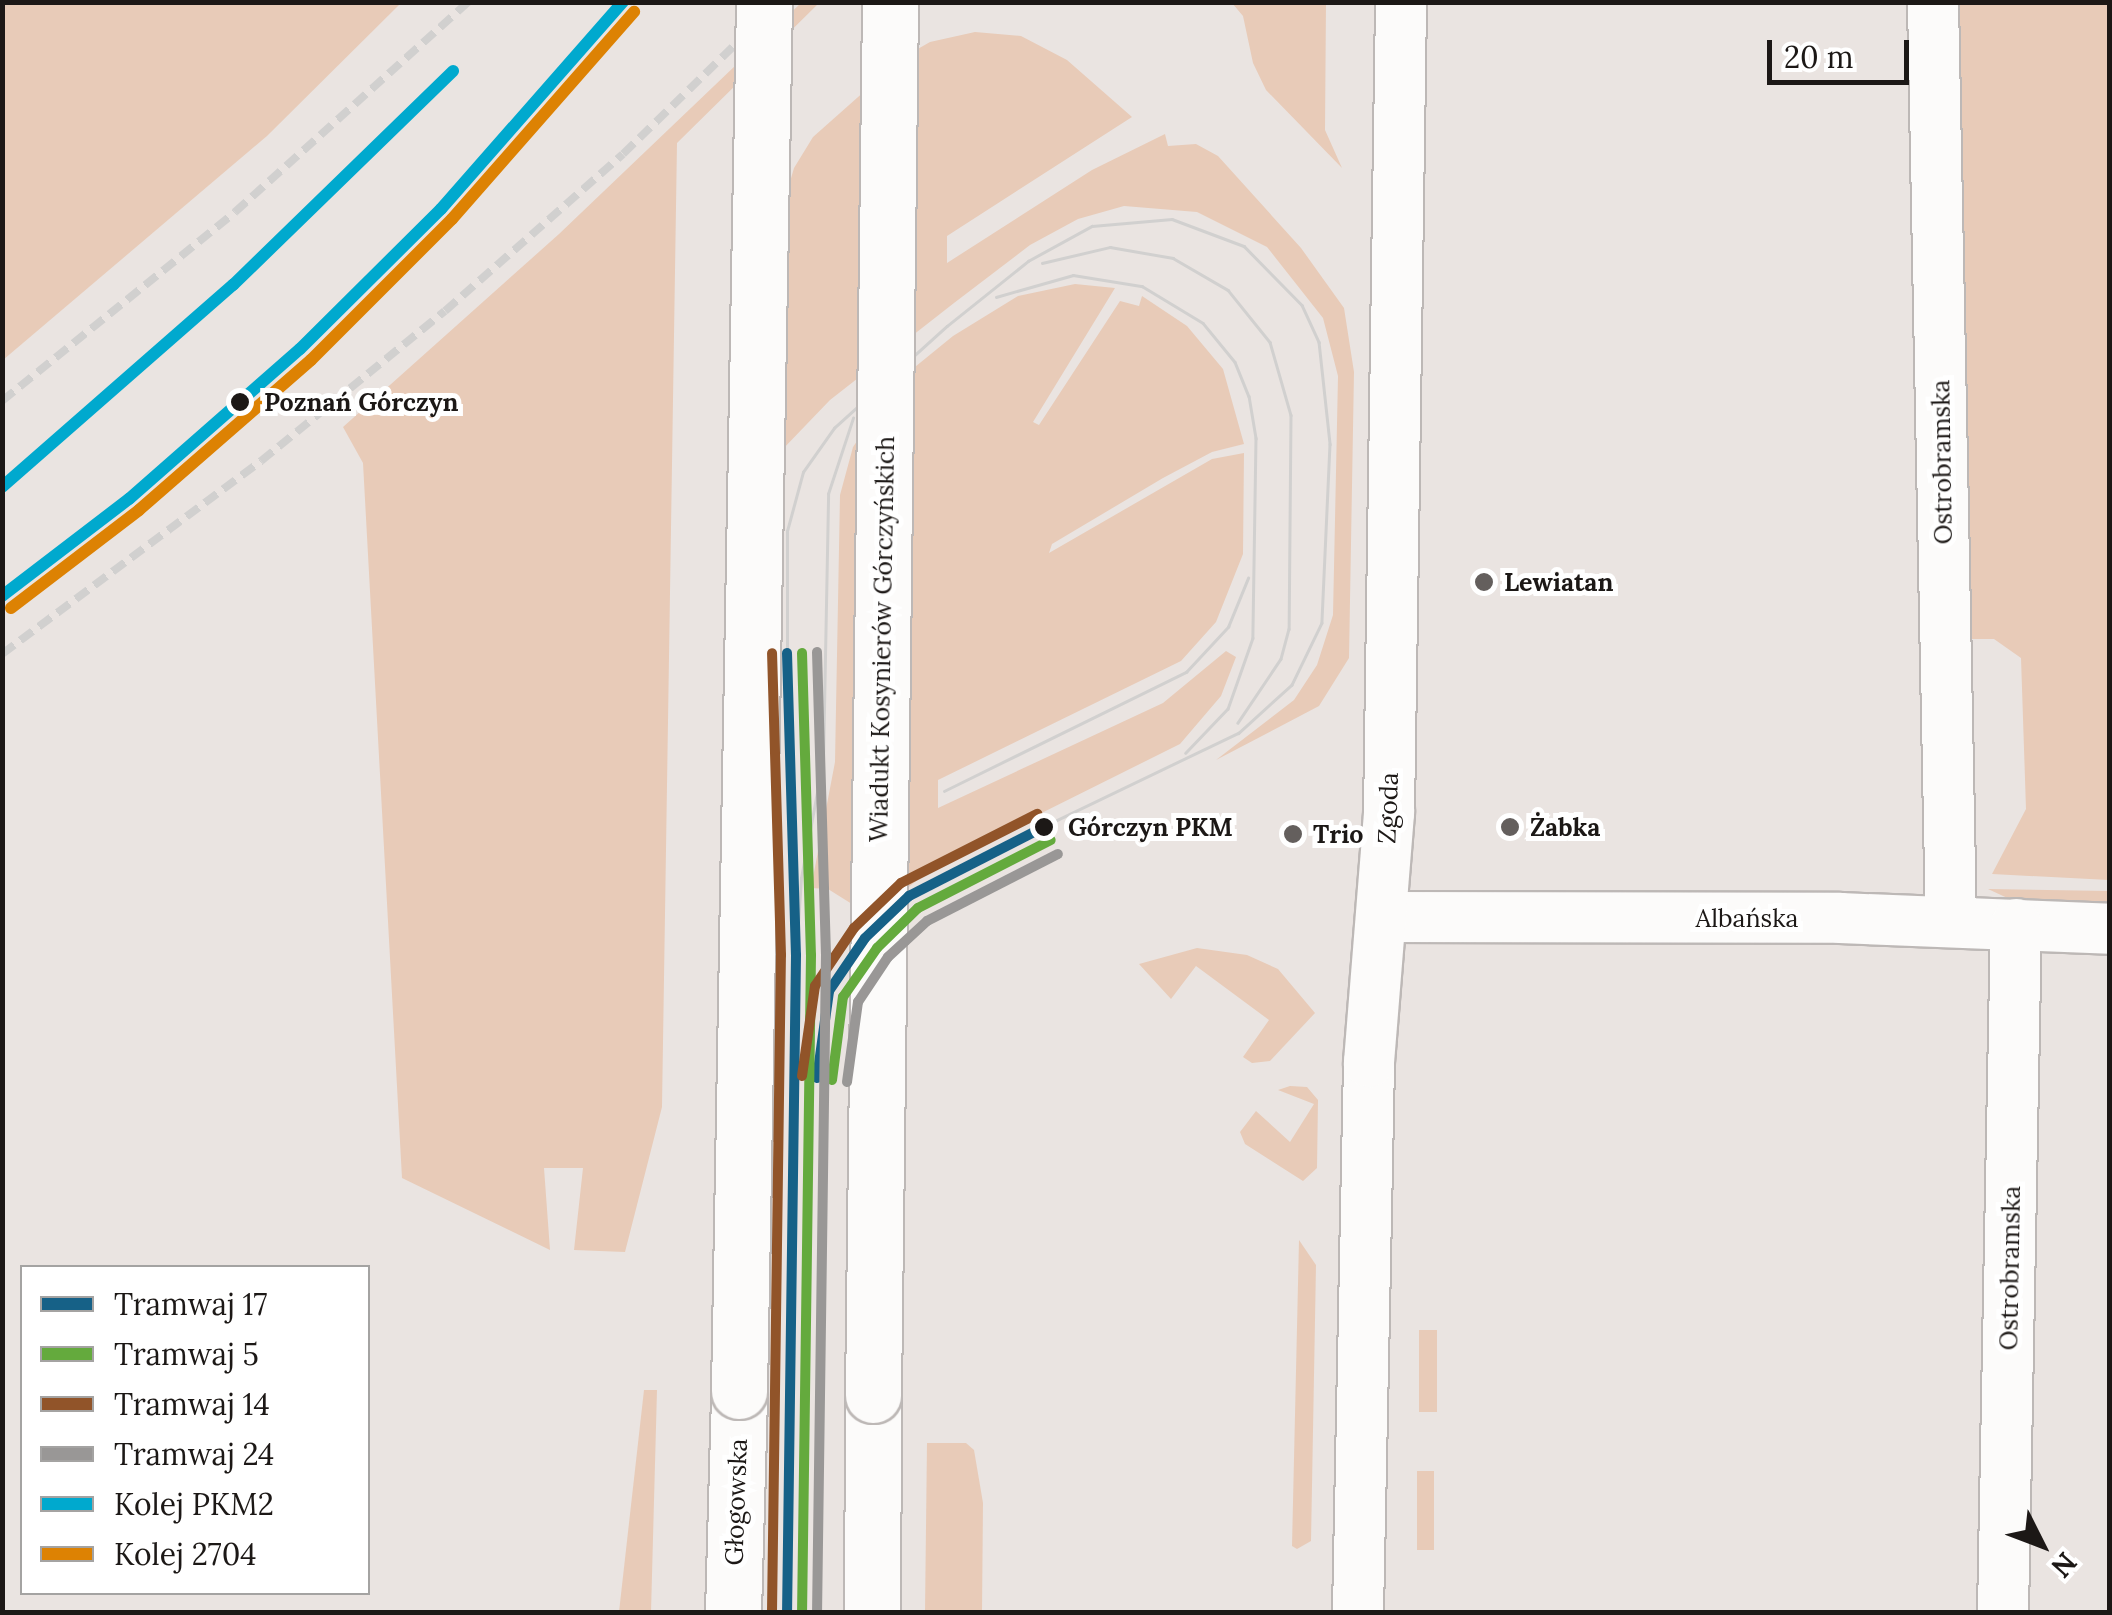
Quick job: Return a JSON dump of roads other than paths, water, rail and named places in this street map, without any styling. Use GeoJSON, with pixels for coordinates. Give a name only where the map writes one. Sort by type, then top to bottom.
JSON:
{"type":"FeatureCollection","features":[{"type":"Feature","properties":{"kind":"main road","name":"Głogowska"},"geometry":{"type":"LineString","coordinates":[[733,1612],[764,2]]}},
{"type":"Feature","properties":{"kind":"main road","name":"Wiadukt Kosynierów Górczyńskich"},"geometry":{"type":"LineString","coordinates":[[872,1612],[890,2]]}},
{"type":"Feature","properties":{"kind":"street","name":"Zgoda"},"geometry":{"type":"LineString","coordinates":[[1358,1612],[1369,1062],[1384,917],[1402,2]]}},
{"type":"Feature","properties":{"kind":"street","name":"Ostrobramska"},"geometry":{"type":"LineString","coordinates":[[1933,2],[1950,922]]}},
{"type":"Feature","properties":{"kind":"street","name":"Albańska"},"geometry":{"type":"LineString","coordinates":[[1384,917],[1950,922],[2110,929]]}},
{"type":"Feature","properties":{"kind":"street","name":"Ostrobramska"},"geometry":{"type":"LineString","coordinates":[[2003,1612],[2016,924]]}},
{"type":"Feature","properties":{"kind":"tram line"},"geometry":{"type":"LineString","coordinates":[[787,653],[787,531],[803,472],[834,428],[947,326],[1028,261],[1092,226],[1172,219],[1244,246],[1302,305],[1319,342],[1330,444],[1322,623],[1292,685],[1239,733],[1044,827]]}},
{"type":"Feature","properties":{"kind":"tram line"},"geometry":{"type":"LineString","coordinates":[[1042,263],[1110,247],[1173,258],[1228,290],[1270,342],[1291,415],[1289,629],[1281,659],[1238,723]]}},
{"type":"Feature","properties":{"kind":"tram line"},"geometry":{"type":"LineString","coordinates":[[996,297],[1073,275],[1142,286],[1203,323],[1235,362],[1249,396],[1256,438],[1253,638],[1228,709],[1186,753]]}},
{"type":"Feature","properties":{"kind":"tram line"},"geometry":{"type":"LineString","coordinates":[[796,955],[801,878],[823,761],[828,494],[853,418]]}},
{"type":"Feature","properties":{"kind":"tram line"},"geometry":{"type":"LineString","coordinates":[[944,791],[1186,672],[1228,627],[1248,578]]}},
{"type":"Feature","properties":{"kind":"tram line","name":"24"},"geometry":{"type":"LineString","coordinates":[[817,652],[826,955],[817,1612]]}},
{"type":"Feature","properties":{"kind":"tram line","name":"14"},"geometry":{"type":"LineString","coordinates":[[772,653],[781,955],[772,1612]]}},
{"type":"Feature","properties":{"kind":"tram line","name":"17"},"geometry":{"type":"LineString","coordinates":[[787,653],[796,955],[787,1612]]}},
{"type":"Feature","properties":{"kind":"tram line","name":"5"},"geometry":{"type":"LineString","coordinates":[[802,653],[811,955],[802,1612]]}},
{"type":"Feature","properties":{"kind":"tram line","name":"14"},"geometry":{"type":"LineString","coordinates":[[802,1076],[815,986],[854,928],[901,883],[1037,814]]}},
{"type":"Feature","properties":{"kind":"tram line","name":"17"},"geometry":{"type":"LineString","coordinates":[[817,1078],[829,991],[865,938],[909,896],[1044,827]]}},
{"type":"Feature","properties":{"kind":"tram line","name":"5"},"geometry":{"type":"LineString","coordinates":[[832,1080],[843,997],[877,948],[918,908],[1051,840]]}},
{"type":"Feature","properties":{"kind":"tram line","name":"24"},"geometry":{"type":"LineString","coordinates":[[847,1082],[858,1002],[888,957],[927,921],[1058,854]]}},
{"type":"Feature","properties":{"kind":"railway"},"geometry":{"type":"LineString","coordinates":[[2,401],[235,212],[468,2]]}},
{"type":"Feature","properties":{"kind":"railway"},"geometry":{"type":"LineString","coordinates":[[2,654],[261,461],[445,311],[623,154],[779,2]]}},
{"type":"Feature","properties":{"kind":"rail line","name":"PKM2"},"geometry":{"type":"LineString","coordinates":[[2,596],[129,499],[300,349],[441,209],[623,2]]}},
{"type":"Feature","properties":{"kind":"rail line","name":"2704"},"geometry":{"type":"LineString","coordinates":[[11,608],[139,510],[311,360],[452,219],[634,12]]}},
{"type":"Feature","properties":{"kind":"rail line","name":"PKM2"},"geometry":{"type":"LineString","coordinates":[[2,487],[233,285],[453,71]]}},
{"type":"Feature","properties":{"kind":"place","name":"Poznań Górczyn"},"geometry":{"type":"Point","coordinates":[240,402]}},
{"type":"Feature","properties":{"kind":"place","name":"Lewiatan"},"geometry":{"type":"Point","coordinates":[1484,582]}},
{"type":"Feature","properties":{"kind":"place","name":"Górczyn PKM"},"geometry":{"type":"Point","coordinates":[1044,827]}},
{"type":"Feature","properties":{"kind":"place","name":"Żabka"},"geometry":{"type":"Point","coordinates":[1510,827]}},
{"type":"Feature","properties":{"kind":"place","name":"Trio"},"geometry":{"type":"Point","coordinates":[1293,834]}}]}
